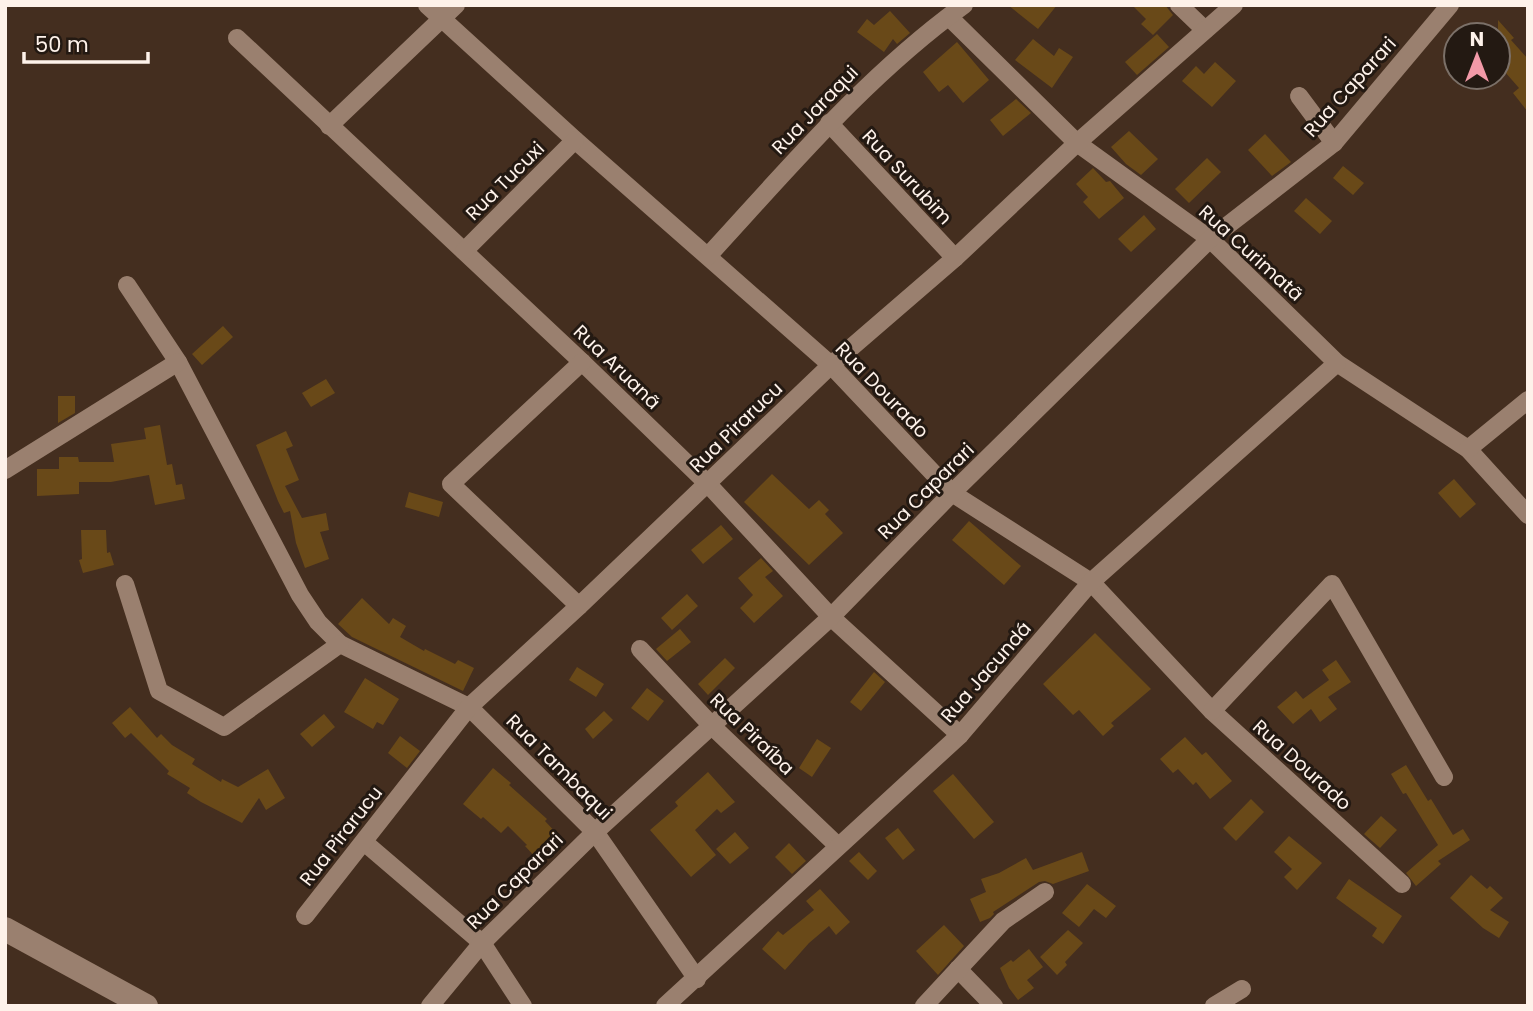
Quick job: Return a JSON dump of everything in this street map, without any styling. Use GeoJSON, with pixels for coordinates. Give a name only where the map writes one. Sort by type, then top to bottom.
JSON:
{"type":"FeatureCollection","features":[{"type":"Feature","properties":{"kind":"street","name":"Rua Dourado"},"geometry":{"type":"LineString","coordinates":[[426,5],[831,365],[952,493],[1091,582],[1212,711],[1402,884]]}},
{"type":"Feature","properties":{"kind":"street"},"geometry":{"type":"LineString","coordinates":[[329,126],[456,5]]}},
{"type":"Feature","properties":{"kind":"street","name":"Rua Jaraqui"},"geometry":{"type":"LineString","coordinates":[[708,256],[829,123],[906,49],[964,5]]}},
{"type":"Feature","properties":{"kind":"street"},"geometry":{"type":"LineString","coordinates":[[1179,5],[1205,30]]}},
{"type":"Feature","properties":{"kind":"street","name":"Rua Pirarucu"},"geometry":{"type":"LineString","coordinates":[[305,916],[469,707],[579,606],[831,365],[955,258],[1077,143],[1234,5]]}},
{"type":"Feature","properties":{"kind":"street","name":"Rua Caparari"},"geometry":{"type":"LineString","coordinates":[[430,1006],[482,943],[595,832],[831,617],[952,493],[1210,239],[1334,143],[1450,5]]}},
{"type":"Feature","properties":{"kind":"street","name":"Rua Curimatã"},"geometry":{"type":"LineString","coordinates":[[948,16],[1077,143],[1210,239],[1337,363],[1468,449],[1528,515]]}},
{"type":"Feature","properties":{"kind":"street","name":"Rua Aruanã"},"geometry":{"type":"LineString","coordinates":[[237,38],[582,362],[707,483],[831,617],[960,735]]}},
{"type":"Feature","properties":{"kind":"street"},"geometry":{"type":"LineString","coordinates":[[1299,96],[1334,143]]}},
{"type":"Feature","properties":{"kind":"street","name":"Rua Surubim"},"geometry":{"type":"LineString","coordinates":[[829,123],[955,258]]}},
{"type":"Feature","properties":{"kind":"street","name":"Rua Tucuxi"},"geometry":{"type":"LineString","coordinates":[[464,251],[575,140]]}},
{"type":"Feature","properties":{"kind":"street"},"geometry":{"type":"LineString","coordinates":[[125,584],[159,691],[224,727],[340,644],[318,622],[300,595],[178,362],[127,285]]}},
{"type":"Feature","properties":{"kind":"street"},"geometry":{"type":"LineString","coordinates":[[5,471],[178,362]]}},
{"type":"Feature","properties":{"kind":"street"},"geometry":{"type":"LineString","coordinates":[[579,606],[451,484],[582,362]]}},
{"type":"Feature","properties":{"kind":"street","name":"Rua Jacundá"},"geometry":{"type":"LineString","coordinates":[[665,1006],[960,735],[1091,582],[1337,363]]}},
{"type":"Feature","properties":{"kind":"street"},"geometry":{"type":"LineString","coordinates":[[1468,449],[1528,400]]}},
{"type":"Feature","properties":{"kind":"street"},"geometry":{"type":"LineString","coordinates":[[1212,711],[1332,584],[1444,776]]}},
{"type":"Feature","properties":{"kind":"street","name":"Rua Tambaqui"},"geometry":{"type":"LineString","coordinates":[[340,644],[469,707],[595,832],[697,979]]}},
{"type":"Feature","properties":{"kind":"street","name":"Rua Piraíba"},"geometry":{"type":"LineString","coordinates":[[640,649],[713,727],[838,846]]}},
{"type":"Feature","properties":{"kind":"street"},"geometry":{"type":"LineString","coordinates":[[364,842],[482,943],[523,1006]]}},
{"type":"Feature","properties":{"kind":"street"},"geometry":{"type":"LineString","coordinates":[[924,1006],[1003,921],[1045,892]]}},
{"type":"Feature","properties":{"kind":"street"},"geometry":{"type":"LineString","coordinates":[[7,934],[146,1006]]}},
{"type":"Feature","properties":{"kind":"street"},"geometry":{"type":"LineString","coordinates":[[958,969],[994,1006]]}},
{"type":"Feature","properties":{"kind":"street"},"geometry":{"type":"LineString","coordinates":[[1214,1006],[1242,989]]}},
{"type":"Feature","properties":{"kind":"building"},"geometry":{"type":"Polygon","coordinates":[[[1008,5],[1057,5],[1038,29],[1008,5]]]}},
{"type":"Feature","properties":{"kind":"building"},"geometry":{"type":"Polygon","coordinates":[[[1132,5],[1165,5],[1173,15],[1153,35],[1141,24],[1146,19],[1132,5]]]}},
{"type":"Feature","properties":{"kind":"building"},"geometry":{"type":"Polygon","coordinates":[[[890,11],[910,33],[897,44],[893,39],[884,52],[857,32],[867,19],[874,25],[890,11]]]}},
{"type":"Feature","properties":{"kind":"building"},"geometry":{"type":"Polygon","coordinates":[[[1157,34],[1169,47],[1137,75],[1125,62],[1157,34]]]}},
{"type":"Feature","properties":{"kind":"building"},"geometry":{"type":"Polygon","coordinates":[[[1033,39],[1054,56],[1059,48],[1073,57],[1052,88],[1015,60],[1033,39]]]}},
{"type":"Feature","properties":{"kind":"building"},"geometry":{"type":"Polygon","coordinates":[[[1512,41],[1528,59],[1528,112],[1513,93],[1519,88],[1512,80],[1512,41]]]}},
{"type":"Feature","properties":{"kind":"building"},"geometry":{"type":"Polygon","coordinates":[[[957,42],[989,80],[963,103],[948,85],[939,92],[923,72],[957,42]]]}},
{"type":"Feature","properties":{"kind":"building"},"geometry":{"type":"Polygon","coordinates":[[[1215,62],[1236,81],[1212,107],[1182,81],[1196,66],[1204,74],[1215,62]]]}},
{"type":"Feature","properties":{"kind":"building"},"geometry":{"type":"Polygon","coordinates":[[[1016,99],[1031,113],[1003,136],[990,120],[1016,99]]]}},
{"type":"Feature","properties":{"kind":"building"},"geometry":{"type":"Polygon","coordinates":[[[1129,131],[1158,159],[1141,175],[1126,164],[1111,147],[1129,131]]]}},
{"type":"Feature","properties":{"kind":"building"},"geometry":{"type":"Polygon","coordinates":[[[1265,134],[1291,162],[1272,176],[1248,150],[1265,134]]]}},
{"type":"Feature","properties":{"kind":"building"},"geometry":{"type":"Polygon","coordinates":[[[1207,158],[1221,172],[1189,203],[1175,189],[1207,158]]]}},
{"type":"Feature","properties":{"kind":"building"},"geometry":{"type":"Polygon","coordinates":[[[1343,166],[1364,183],[1353,195],[1333,178],[1343,166]]]}},
{"type":"Feature","properties":{"kind":"building"},"geometry":{"type":"Polygon","coordinates":[[[1093,168],[1106,182],[1110,181],[1124,198],[1099,219],[1083,202],[1088,197],[1076,184],[1093,168]]]}},
{"type":"Feature","properties":{"kind":"building"},"geometry":{"type":"Polygon","coordinates":[[[1306,198],[1332,221],[1320,234],[1294,211],[1306,198]]]}},
{"type":"Feature","properties":{"kind":"building"},"geometry":{"type":"Polygon","coordinates":[[[1144,215],[1156,229],[1131,252],[1118,239],[1144,215]]]}},
{"type":"Feature","properties":{"kind":"building"},"geometry":{"type":"Polygon","coordinates":[[[223,326],[233,337],[202,365],[192,354],[223,326]]]}},
{"type":"Feature","properties":{"kind":"building"},"geometry":{"type":"Polygon","coordinates":[[[326,379],[335,393],[311,407],[302,393],[326,379]]]}},
{"type":"Feature","properties":{"kind":"building"},"geometry":{"type":"Polygon","coordinates":[[[58,396],[75,396],[75,413],[58,423],[58,396]]]}},
{"type":"Feature","properties":{"kind":"building"},"geometry":{"type":"Polygon","coordinates":[[[160,425],[167,465],[172,464],[176,485],[182,484],[185,499],[155,505],[149,475],[111,482],[79,482],[79,494],[37,496],[37,469],[59,469],[59,457],[78,457],[79,462],[114,462],[111,444],[146,439],[144,428],[160,425]]]}},
{"type":"Feature","properties":{"kind":"building"},"geometry":{"type":"Polygon","coordinates":[[[286,431],[293,446],[286,449],[299,480],[285,486],[302,518],[326,513],[329,530],[320,532],[329,559],[305,568],[296,543],[290,511],[284,513],[256,445],[286,431]]]}},
{"type":"Feature","properties":{"kind":"building"},"geometry":{"type":"Polygon","coordinates":[[[772,474],[809,509],[819,500],[829,510],[825,514],[843,533],[809,565],[744,502],[772,474]]]}},
{"type":"Feature","properties":{"kind":"building"},"geometry":{"type":"Polygon","coordinates":[[[1454,479],[1476,504],[1460,518],[1438,493],[1454,479]]]}},
{"type":"Feature","properties":{"kind":"building"},"geometry":{"type":"Polygon","coordinates":[[[409,492],[443,502],[439,517],[405,507],[409,492]]]}},
{"type":"Feature","properties":{"kind":"building"},"geometry":{"type":"Polygon","coordinates":[[[969,521],[1021,566],[1004,585],[952,540],[969,521]]]}},
{"type":"Feature","properties":{"kind":"building"},"geometry":{"type":"Polygon","coordinates":[[[721,525],[733,539],[703,564],[691,550],[721,525]]]}},
{"type":"Feature","properties":{"kind":"building"},"geometry":{"type":"Polygon","coordinates":[[[81,530],[106,530],[107,553],[110,552],[114,565],[83,573],[79,560],[82,559],[81,530]]]}},
{"type":"Feature","properties":{"kind":"building"},"geometry":{"type":"Polygon","coordinates":[[[761,558],[773,571],[765,577],[783,596],[754,623],[740,608],[753,595],[738,578],[761,558]]]}},
{"type":"Feature","properties":{"kind":"building"},"geometry":{"type":"Polygon","coordinates":[[[687,594],[698,606],[672,630],[661,618],[687,594]]]}},
{"type":"Feature","properties":{"kind":"building"},"geometry":{"type":"Polygon","coordinates":[[[362,598],[389,624],[393,618],[406,626],[400,637],[455,664],[458,660],[474,668],[463,691],[352,637],[338,624],[362,598]]]}},
{"type":"Feature","properties":{"kind":"building"},"geometry":{"type":"Polygon","coordinates":[[[680,629],[691,642],[667,661],[656,649],[680,629]]]}},
{"type":"Feature","properties":{"kind":"building"},"geometry":{"type":"Polygon","coordinates":[[[1095,633],[1151,689],[1111,723],[1114,726],[1103,736],[1079,710],[1073,715],[1043,684],[1095,633]]]}},
{"type":"Feature","properties":{"kind":"building"},"geometry":{"type":"Polygon","coordinates":[[[725,658],[735,668],[708,695],[698,684],[725,658]]]}},
{"type":"Feature","properties":{"kind":"building"},"geometry":{"type":"Polygon","coordinates":[[[1336,660],[1351,682],[1328,697],[1337,709],[1320,722],[1311,709],[1293,724],[1277,707],[1296,691],[1303,699],[1329,680],[1322,670],[1336,660]]]}},
{"type":"Feature","properties":{"kind":"building"},"geometry":{"type":"Polygon","coordinates":[[[577,667],[604,684],[596,697],[569,680],[577,667]]]}},
{"type":"Feature","properties":{"kind":"building"},"geometry":{"type":"Polygon","coordinates":[[[874,672],[885,682],[861,711],[850,702],[874,672]]]}},
{"type":"Feature","properties":{"kind":"building"},"geometry":{"type":"Polygon","coordinates":[[[365,678],[399,699],[383,725],[377,722],[373,729],[344,712],[365,678]]]}},
{"type":"Feature","properties":{"kind":"building"},"geometry":{"type":"Polygon","coordinates":[[[647,688],[664,701],[648,721],[631,708],[647,688]]]}},
{"type":"Feature","properties":{"kind":"building"},"geometry":{"type":"Polygon","coordinates":[[[130,707],[157,738],[161,734],[172,745],[195,759],[192,764],[221,782],[222,779],[238,787],[268,769],[285,798],[266,810],[259,798],[242,823],[201,802],[187,793],[190,788],[167,774],[169,771],[131,733],[125,738],[112,723],[130,707]]]}},
{"type":"Feature","properties":{"kind":"building"},"geometry":{"type":"Polygon","coordinates":[[[604,711],[613,720],[593,739],[585,729],[604,711]]]}},
{"type":"Feature","properties":{"kind":"building"},"geometry":{"type":"Polygon","coordinates":[[[324,714],[335,727],[312,747],[300,734],[324,714]]]}},
{"type":"Feature","properties":{"kind":"building"},"geometry":{"type":"Polygon","coordinates":[[[400,736],[420,751],[407,768],[388,753],[400,736]]]}},
{"type":"Feature","properties":{"kind":"building"},"geometry":{"type":"Polygon","coordinates":[[[1185,737],[1202,755],[1206,752],[1232,781],[1210,799],[1196,782],[1193,785],[1178,769],[1173,773],[1160,759],[1185,737]]]}},
{"type":"Feature","properties":{"kind":"building"},"geometry":{"type":"Polygon","coordinates":[[[817,739],[831,748],[812,777],[799,768],[817,739]]]}},
{"type":"Feature","properties":{"kind":"building"},"geometry":{"type":"Polygon","coordinates":[[[1406,765],[1453,835],[1463,829],[1470,840],[1438,861],[1441,864],[1416,886],[1406,873],[1438,845],[1391,774],[1406,765]]]}},
{"type":"Feature","properties":{"kind":"building"},"geometry":{"type":"Polygon","coordinates":[[[493,768],[547,819],[545,821],[559,836],[536,858],[508,826],[501,833],[463,804],[493,768]]]}},
{"type":"Feature","properties":{"kind":"building"},"geometry":{"type":"Polygon","coordinates":[[[708,772],[735,802],[721,813],[717,809],[695,830],[716,855],[691,877],[650,830],[678,806],[675,802],[708,772]]]}},
{"type":"Feature","properties":{"kind":"building"},"geometry":{"type":"Polygon","coordinates":[[[953,774],[994,822],[974,839],[933,791],[953,774]]]}},
{"type":"Feature","properties":{"kind":"building"},"geometry":{"type":"Polygon","coordinates":[[[1251,799],[1264,812],[1236,841],[1223,828],[1251,799]]]}},
{"type":"Feature","properties":{"kind":"building"},"geometry":{"type":"Polygon","coordinates":[[[1381,816],[1397,830],[1380,848],[1364,834],[1381,816]]]}},
{"type":"Feature","properties":{"kind":"building"},"geometry":{"type":"Polygon","coordinates":[[[898,828],[915,850],[903,860],[885,838],[898,828]]]}},
{"type":"Feature","properties":{"kind":"building"},"geometry":{"type":"Polygon","coordinates":[[[735,832],[749,848],[730,864],[716,849],[735,832]]]}},
{"type":"Feature","properties":{"kind":"building"},"geometry":{"type":"Polygon","coordinates":[[[1289,836],[1322,863],[1297,890],[1284,877],[1292,869],[1274,852],[1289,836]]]}},
{"type":"Feature","properties":{"kind":"building"},"geometry":{"type":"Polygon","coordinates":[[[789,843],[806,861],[792,874],[775,857],[789,843]]]}},
{"type":"Feature","properties":{"kind":"building"},"geometry":{"type":"Polygon","coordinates":[[[859,852],[877,871],[868,880],[849,861],[859,852]]]}},
{"type":"Feature","properties":{"kind":"building"},"geometry":{"type":"Polygon","coordinates":[[[1082,852],[1089,871],[1053,884],[1039,882],[993,912],[990,918],[980,922],[970,899],[986,892],[981,879],[999,873],[1026,858],[1033,870],[1082,852]]]}},
{"type":"Feature","properties":{"kind":"building"},"geometry":{"type":"Polygon","coordinates":[[[1471,875],[1487,889],[1490,886],[1503,898],[1490,910],[1509,922],[1499,938],[1483,928],[1450,898],[1471,875]]]}},
{"type":"Feature","properties":{"kind":"building"},"geometry":{"type":"Polygon","coordinates":[[[1349,879],[1402,916],[1383,944],[1372,936],[1377,928],[1336,898],[1349,879]]]}},
{"type":"Feature","properties":{"kind":"building"},"geometry":{"type":"Polygon","coordinates":[[[1087,884],[1116,906],[1106,918],[1094,909],[1079,927],[1062,913],[1087,884]]]}},
{"type":"Feature","properties":{"kind":"building"},"geometry":{"type":"Polygon","coordinates":[[[820,889],[850,922],[836,935],[829,926],[809,943],[785,970],[762,949],[778,931],[783,935],[814,910],[806,901],[820,889]]]}},
{"type":"Feature","properties":{"kind":"building"},"geometry":{"type":"Polygon","coordinates":[[[944,925],[964,946],[938,975],[916,951],[944,925]]]}},
{"type":"Feature","properties":{"kind":"building"},"geometry":{"type":"Polygon","coordinates":[[[1068,930],[1083,943],[1057,975],[1040,957],[1068,930]]]}},
{"type":"Feature","properties":{"kind":"building"},"geometry":{"type":"Polygon","coordinates":[[[1029,949],[1043,967],[1027,980],[1034,988],[1018,1000],[1000,968],[1011,960],[1013,962],[1029,949]]]}}]}
